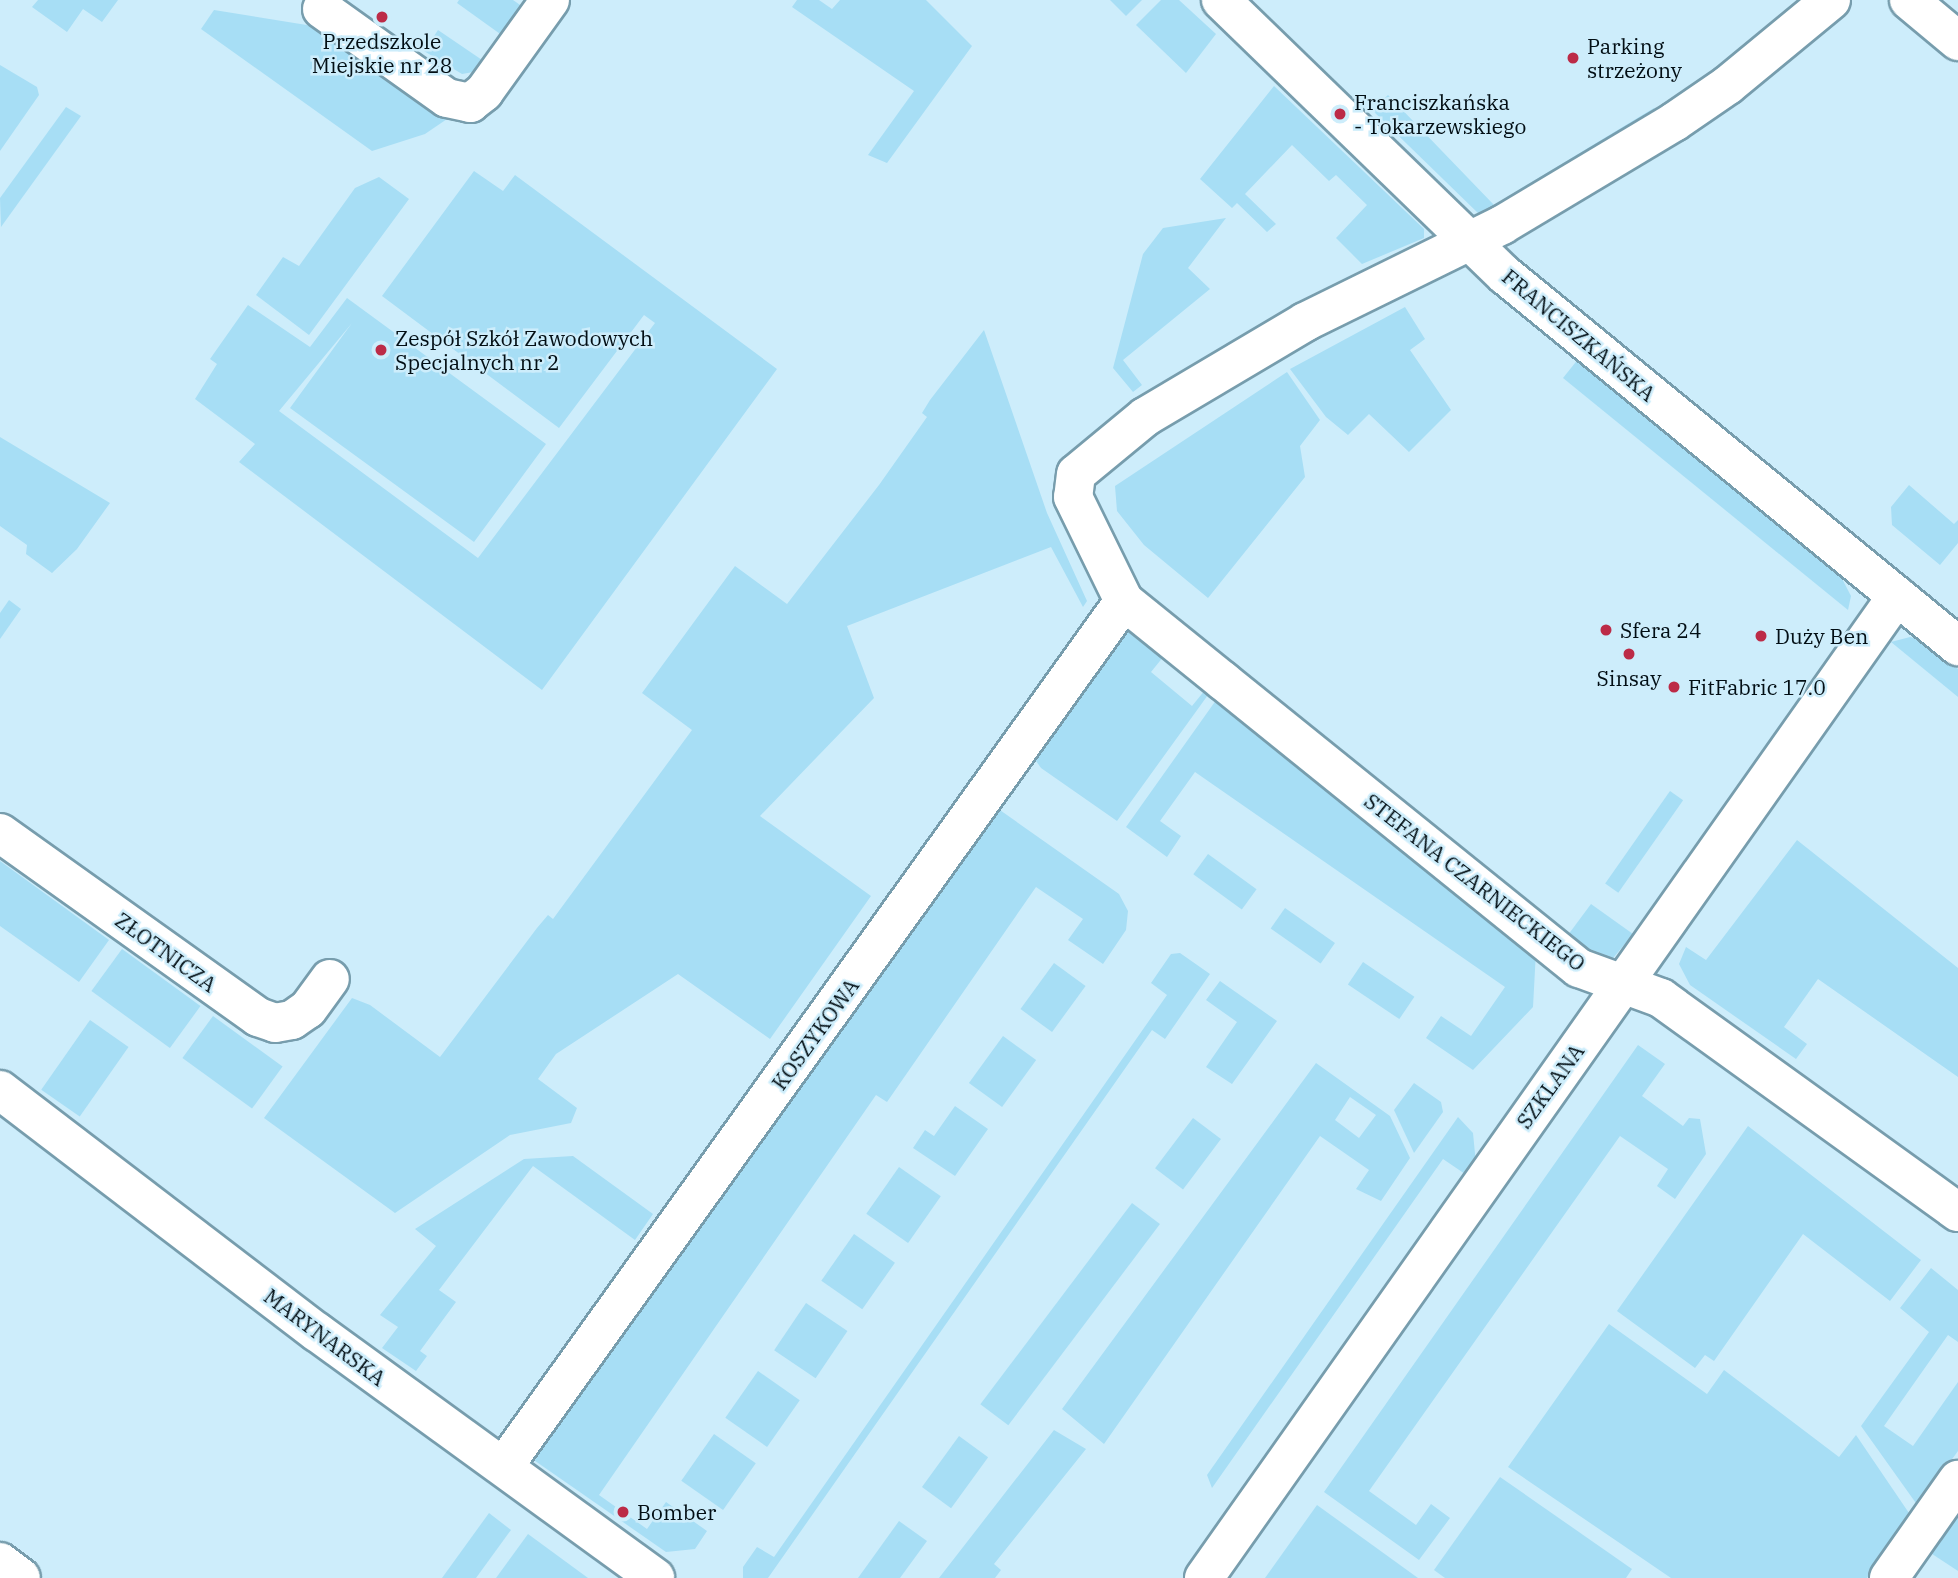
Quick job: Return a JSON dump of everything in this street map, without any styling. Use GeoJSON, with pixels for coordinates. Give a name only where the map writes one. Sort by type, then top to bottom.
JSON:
{"type":"FeatureCollection","features":[{"type":"Feature","properties":{"kind":"street"},"geometry":{"type":"LineString","coordinates":[[322,9],[447,98],[470,103],[484,92],[550,0]]}},
{"type":"Feature","properties":{"kind":"street","name":"FRANCISZKAŃSKA"},"geometry":{"type":"LineString","coordinates":[[1221,0],[1505,275],[1958,646]]}},
{"type":"Feature","properties":{"kind":"street"},"geometry":{"type":"LineString","coordinates":[[1471,241],[1674,122],[1728,85],[1831,0]]}},
{"type":"Feature","properties":{"kind":"street"},"geometry":{"type":"LineString","coordinates":[[1909,0],[1958,41]]}},
{"type":"Feature","properties":{"kind":"street","name":"STEFANA CZARNIECKIEGO"},"geometry":{"type":"LineString","coordinates":[[1471,241],[1261,347],[1126,430],[1076,474],[1073,498],[1124,601],[1579,968],[1621,987],[1661,998],[1958,1212]]}},
{"type":"Feature","properties":{"kind":"street","name":"SZKLANA"},"geometry":{"type":"LineString","coordinates":[[1204,1578],[1897,596]]}},
{"type":"Feature","properties":{"kind":"street","name":"KOSZYKOWA"},"geometry":{"type":"LineString","coordinates":[[505,1466],[1124,601]]}},
{"type":"Feature","properties":{"kind":"street","name":"ZŁOTNICZA"},"geometry":{"type":"LineString","coordinates":[[0,833],[258,1017],[275,1023],[292,1020],[308,1009],[330,979]]}},
{"type":"Feature","properties":{"kind":"street","name":"MARYNARSKA"},"geometry":{"type":"LineString","coordinates":[[0,1090],[317,1332],[505,1466],[654,1578]]}},
{"type":"Feature","properties":{"kind":"street"},"geometry":{"type":"LineString","coordinates":[[1889,1578],[1958,1480]]}},
{"type":"Feature","properties":{"kind":"street"},"geometry":{"type":"LineString","coordinates":[[0,1562],[22,1578]]}},
{"type":"Feature","properties":{"kind":"shaded area"},"geometry":{"type":"Polygon","coordinates":[[[38,0],[118,0],[102,22],[83,9],[67,32],[32,7],[38,0]]]}},
{"type":"Feature","properties":{"kind":"shaded area"},"geometry":{"type":"Polygon","coordinates":[[[459,0],[513,0],[523,7],[503,36],[457,3],[459,0]]]}},
{"type":"Feature","properties":{"kind":"shaded area"},"geometry":{"type":"Polygon","coordinates":[[[797,0],[819,0],[832,9],[840,0],[926,0],[972,46],[887,163],[868,155],[914,91],[792,7],[797,0]]]}},
{"type":"Feature","properties":{"kind":"shaded area"},"geometry":{"type":"Polygon","coordinates":[[[1110,0],[1142,0],[1126,16],[1110,0]]]}},
{"type":"Feature","properties":{"kind":"shaded area"},"geometry":{"type":"Polygon","coordinates":[[[1161,0],[1179,0],[1216,34],[1186,73],[1136,25],[1161,0]]]}},
{"type":"Feature","properties":{"kind":"shaded area"},"geometry":{"type":"Polygon","coordinates":[[[214,10],[319,27],[447,119],[425,134],[372,151],[201,29],[214,10]]]}},
{"type":"Feature","properties":{"kind":"shaded area"},"geometry":{"type":"Polygon","coordinates":[[[438,30],[485,62],[479,71],[462,74],[424,51],[438,30]]]}},
{"type":"Feature","properties":{"kind":"shaded area"},"geometry":{"type":"Polygon","coordinates":[[[0,65],[37,87],[39,95],[0,151],[0,65]]]}},
{"type":"Feature","properties":{"kind":"shaded area"},"geometry":{"type":"Polygon","coordinates":[[[1274,86],[1424,229],[1424,238],[1362,264],[1336,238],[1367,205],[1336,175],[1329,181],[1292,145],[1245,194],[1276,224],[1267,232],[1237,203],[1232,208],[1200,179],[1274,86]]]}},
{"type":"Feature","properties":{"kind":"shaded area"},"geometry":{"type":"Polygon","coordinates":[[[1388,95],[1494,205],[1654,108],[1657,114],[1491,213],[1480,215],[1372,110],[1388,95]]]}},
{"type":"Feature","properties":{"kind":"shaded area"},"geometry":{"type":"Polygon","coordinates":[[[66,107],[81,116],[1,227],[0,198],[66,107]]]}},
{"type":"Feature","properties":{"kind":"shaded area"},"geometry":{"type":"Polygon","coordinates":[[[474,171],[503,191],[515,175],[777,369],[542,690],[239,462],[255,444],[195,399],[217,364],[210,359],[248,305],[310,347],[347,298],[546,444],[474,542],[290,408],[352,323],[279,411],[478,558],[655,323],[644,315],[559,428],[382,296],[474,171]]]}},
{"type":"Feature","properties":{"kind":"shaded area"},"geometry":{"type":"Polygon","coordinates":[[[379,177],[409,199],[309,335],[256,295],[283,257],[299,266],[355,188],[379,177]]]}},
{"type":"Feature","properties":{"kind":"shaded area"},"geometry":{"type":"Polygon","coordinates":[[[1226,218],[1188,268],[1210,289],[1123,360],[1142,385],[1133,392],[1113,368],[1143,254],[1163,228],[1226,218]]]}},
{"type":"Feature","properties":{"kind":"shaded area"},"geometry":{"type":"Polygon","coordinates":[[[1405,307],[1425,339],[1410,350],[1451,410],[1409,452],[1369,414],[1348,435],[1326,417],[1290,369],[1405,307]]]}},
{"type":"Feature","properties":{"kind":"shaded area"},"geometry":{"type":"Polygon","coordinates":[[[984,330],[1047,513],[1087,601],[1083,607],[1051,547],[847,626],[874,698],[760,816],[871,896],[770,1039],[678,974],[556,1054],[538,1079],[577,1108],[571,1123],[510,1135],[395,1213],[264,1118],[352,998],[370,1005],[440,1057],[537,928],[548,915],[553,919],[692,730],[642,693],[735,566],[787,604],[879,485],[927,417],[922,413],[930,400],[984,330]]]}},
{"type":"Feature","properties":{"kind":"shaded area"},"geometry":{"type":"Polygon","coordinates":[[[1579,358],[1837,569],[1851,596],[1848,610],[1563,378],[1579,358]]]}},
{"type":"Feature","properties":{"kind":"shaded area"},"geometry":{"type":"Polygon","coordinates":[[[1287,372],[1320,420],[1300,446],[1305,477],[1208,598],[1144,545],[1117,511],[1115,486],[1287,372]]]}},
{"type":"Feature","properties":{"kind":"shaded area"},"geometry":{"type":"Polygon","coordinates":[[[0,437],[110,503],[77,549],[52,573],[26,554],[27,545],[0,526],[0,437]]]}},
{"type":"Feature","properties":{"kind":"shaded area"},"geometry":{"type":"Polygon","coordinates":[[[1909,485],[1954,524],[1958,520],[1958,543],[1940,565],[1892,525],[1891,507],[1909,485]]]}},
{"type":"Feature","properties":{"kind":"shaded area"},"geometry":{"type":"Polygon","coordinates":[[[9,600],[21,609],[0,639],[0,613],[9,600]]]}},
{"type":"Feature","properties":{"kind":"shaded area"},"geometry":{"type":"Polygon","coordinates":[[[1131,627],[1168,651],[1151,672],[1192,706],[1210,684],[1213,688],[1117,821],[1041,768],[1034,758],[1120,631],[1131,627]]]}},
{"type":"Feature","properties":{"kind":"shaded area"},"geometry":{"type":"Polygon","coordinates":[[[1910,637],[1924,641],[1958,669],[1958,697],[1891,642],[1910,637]]]}},
{"type":"Feature","properties":{"kind":"shaded area"},"geometry":{"type":"Polygon","coordinates":[[[1219,696],[1536,951],[1533,1007],[1473,1070],[1426,1038],[1441,1016],[1471,1036],[1505,987],[1195,772],[1160,821],[1181,836],[1167,857],[1126,827],[1219,696]]]}},
{"type":"Feature","properties":{"kind":"shaded area"},"geometry":{"type":"Polygon","coordinates":[[[1670,791],[1683,800],[1618,893],[1605,884],[1670,791]]]}},
{"type":"Feature","properties":{"kind":"shaded area"},"geometry":{"type":"Polygon","coordinates":[[[997,808],[1119,894],[1128,911],[1126,930],[1103,964],[1068,940],[1083,919],[1036,887],[887,1102],[876,1095],[599,1495],[647,1529],[666,1502],[707,1531],[695,1549],[666,1552],[528,1456],[997,808]]]}},
{"type":"Feature","properties":{"kind":"shaded area"},"geometry":{"type":"Polygon","coordinates":[[[1797,840],[1958,968],[1958,1077],[1818,979],[1784,1027],[1807,1044],[1796,1059],[1690,985],[1679,964],[1686,947],[1706,960],[1797,840]]]}},
{"type":"Feature","properties":{"kind":"shaded area"},"geometry":{"type":"Polygon","coordinates":[[[1208,854],[1257,889],[1242,909],[1193,874],[1208,854]]]}},
{"type":"Feature","properties":{"kind":"shaded area"},"geometry":{"type":"Polygon","coordinates":[[[0,861],[109,940],[79,982],[0,926],[0,861]]]}},
{"type":"Feature","properties":{"kind":"shaded area"},"geometry":{"type":"Polygon","coordinates":[[[1591,904],[1633,934],[1609,963],[1565,939],[1591,904]]]}},
{"type":"Feature","properties":{"kind":"shaded area"},"geometry":{"type":"Polygon","coordinates":[[[1285,908],[1335,943],[1321,963],[1271,928],[1285,908]]]}},
{"type":"Feature","properties":{"kind":"shaded area"},"geometry":{"type":"Polygon","coordinates":[[[122,949],[200,1006],[170,1048],[91,991],[122,949]]]}},
{"type":"Feature","properties":{"kind":"shaded area"},"geometry":{"type":"Polygon","coordinates":[[[1180,953],[1210,974],[1165,1039],[1152,1030],[768,1578],[743,1578],[743,1567],[757,1547],[774,1557],[1167,995],[1151,983],[1171,954],[1180,953]]]}},
{"type":"Feature","properties":{"kind":"shaded area"},"geometry":{"type":"Polygon","coordinates":[[[1363,962],[1414,997],[1399,1019],[1348,984],[1363,962]]]}},
{"type":"Feature","properties":{"kind":"shaded area"},"geometry":{"type":"Polygon","coordinates":[[[1054,963],[1086,986],[1052,1032],[1020,1009],[1054,963]]]}},
{"type":"Feature","properties":{"kind":"shaded area"},"geometry":{"type":"Polygon","coordinates":[[[1220,981],[1277,1021],[1232,1084],[1206,1067],[1237,1022],[1206,1000],[1220,981]]]}},
{"type":"Feature","properties":{"kind":"shaded area"},"geometry":{"type":"Polygon","coordinates":[[[213,1016],[283,1067],[252,1109],[182,1058],[213,1016]]]}},
{"type":"Feature","properties":{"kind":"shaded area"},"geometry":{"type":"Polygon","coordinates":[[[90,1020],[129,1047],[80,1117],[41,1090],[90,1020]]]}},
{"type":"Feature","properties":{"kind":"shaded area"},"geometry":{"type":"Polygon","coordinates":[[[1003,1036],[1036,1060],[1002,1107],[969,1083],[1003,1036]]]}},
{"type":"Feature","properties":{"kind":"shaded area"},"geometry":{"type":"Polygon","coordinates":[[[1638,1045],[1665,1064],[1642,1096],[1683,1126],[1689,1118],[1700,1119],[1706,1154],[1675,1199],[1657,1186],[1668,1169],[1620,1136],[1369,1491],[1416,1525],[1431,1504],[1450,1518],[1419,1560],[1324,1492],[1638,1045]]]}},
{"type":"Feature","properties":{"kind":"shaded area"},"geometry":{"type":"Polygon","coordinates":[[[1316,1063],[1390,1116],[1410,1158],[1381,1201],[1356,1189],[1369,1170],[1320,1136],[1104,1444],[1062,1409],[1316,1063]],[[1350,1097],[1335,1120],[1359,1138],[1376,1115],[1350,1097]]]}},
{"type":"Feature","properties":{"kind":"shaded area"},"geometry":{"type":"Polygon","coordinates":[[[1414,1083],[1441,1102],[1443,1112],[1414,1153],[1394,1110],[1414,1083]]]}},
{"type":"Feature","properties":{"kind":"shaded area"},"geometry":{"type":"Polygon","coordinates":[[[955,1106],[988,1129],[955,1176],[913,1148],[925,1130],[934,1136],[955,1106]]]}},
{"type":"Feature","properties":{"kind":"shaded area"},"geometry":{"type":"Polygon","coordinates":[[[1458,1117],[1473,1133],[1476,1164],[1468,1176],[1443,1159],[1212,1488],[1207,1475],[1458,1117]]]}},
{"type":"Feature","properties":{"kind":"shaded area"},"geometry":{"type":"Polygon","coordinates":[[[1193,1118],[1221,1139],[1183,1189],[1155,1168],[1193,1118]]]}},
{"type":"Feature","properties":{"kind":"shaded area"},"geometry":{"type":"Polygon","coordinates":[[[1748,1126],[1921,1260],[1890,1301],[1803,1234],[1714,1361],[1705,1355],[1695,1368],[1617,1311],[1748,1126]]]}},
{"type":"Feature","properties":{"kind":"shaded area"},"geometry":{"type":"Polygon","coordinates":[[[573,1156],[653,1214],[635,1240],[533,1166],[439,1290],[456,1302],[420,1351],[427,1356],[416,1371],[382,1348],[398,1327],[380,1315],[436,1246],[415,1229],[524,1159],[573,1156]]]}},
{"type":"Feature","properties":{"kind":"shaded area"},"geometry":{"type":"Polygon","coordinates":[[[899,1167],[941,1196],[908,1243],[866,1214],[899,1167]]]}},
{"type":"Feature","properties":{"kind":"shaded area"},"geometry":{"type":"Polygon","coordinates":[[[1132,1203],[1160,1224],[1008,1425],[980,1404],[1132,1203]]]}},
{"type":"Feature","properties":{"kind":"shaded area"},"geometry":{"type":"Polygon","coordinates":[[[854,1234],[895,1263],[862,1309],[821,1281],[854,1234]]]}},
{"type":"Feature","properties":{"kind":"shaded area"},"geometry":{"type":"Polygon","coordinates":[[[1931,1268],[1958,1290],[1958,1342],[1948,1335],[1884,1426],[1913,1446],[1958,1382],[1958,1451],[1918,1506],[1861,1426],[1929,1332],[1900,1308],[1931,1268]]]}},
{"type":"Feature","properties":{"kind":"shaded area"},"geometry":{"type":"Polygon","coordinates":[[[806,1303],[847,1331],[816,1378],[774,1350],[806,1303]]]}},
{"type":"Feature","properties":{"kind":"shaded area"},"geometry":{"type":"Polygon","coordinates":[[[1609,1324],[1707,1394],[1724,1370],[1839,1457],[1856,1435],[1911,1516],[1867,1578],[1671,1578],[1508,1467],[1609,1324]]]}},
{"type":"Feature","properties":{"kind":"shaded area"},"geometry":{"type":"Polygon","coordinates":[[[758,1371],[800,1400],[767,1447],[725,1418],[758,1371]]]}},
{"type":"Feature","properties":{"kind":"shaded area"},"geometry":{"type":"Polygon","coordinates":[[[1054,1430],[1086,1449],[994,1564],[1001,1570],[995,1578],[939,1578],[1054,1430]]]}},
{"type":"Feature","properties":{"kind":"shaded area"},"geometry":{"type":"Polygon","coordinates":[[[714,1434],[756,1463],[723,1510],[681,1481],[714,1434]]]}},
{"type":"Feature","properties":{"kind":"shaded area"},"geometry":{"type":"Polygon","coordinates":[[[959,1436],[988,1457],[951,1508],[922,1487],[959,1436]]]}},
{"type":"Feature","properties":{"kind":"shaded area"},"geometry":{"type":"Polygon","coordinates":[[[1500,1477],[1632,1569],[1626,1578],[1445,1578],[1434,1570],[1500,1477]]]}},
{"type":"Feature","properties":{"kind":"shaded area"},"geometry":{"type":"Polygon","coordinates":[[[1958,1498],[1958,1571],[1923,1548],[1958,1498]]]}},
{"type":"Feature","properties":{"kind":"shaded area"},"geometry":{"type":"Polygon","coordinates":[[[1317,1505],[1418,1578],[1265,1578],[1317,1505]]]}},
{"type":"Feature","properties":{"kind":"shaded area"},"geometry":{"type":"Polygon","coordinates":[[[489,1513],[511,1530],[476,1578],[442,1578],[489,1513]]]}},
{"type":"Feature","properties":{"kind":"shaded area"},"geometry":{"type":"Polygon","coordinates":[[[899,1521],[927,1541],[900,1578],[858,1578],[899,1521]]]}},
{"type":"Feature","properties":{"kind":"shaded area"},"geometry":{"type":"Polygon","coordinates":[[[528,1534],[588,1578],[496,1578],[528,1534]]]}},
{"type":"Feature","properties":{"kind":"place","name":"Przedszkole Miejskie nr 28"},"geometry":{"type":"Point","coordinates":[382,17]}},
{"type":"Feature","properties":{"kind":"place","name":"Parking strzeżony"},"geometry":{"type":"Point","coordinates":[1573,58]}},
{"type":"Feature","properties":{"kind":"place","name":"Franciszkańska - Tokarzewskiego"},"geometry":{"type":"Point","coordinates":[1340,114]}},
{"type":"Feature","properties":{"kind":"place","name":"Zespół Szkół Zawodowych Specjalnych nr 2"},"geometry":{"type":"Point","coordinates":[381,350]}},
{"type":"Feature","properties":{"kind":"place","name":"Sfera 24"},"geometry":{"type":"Point","coordinates":[1606,630]}},
{"type":"Feature","properties":{"kind":"place","name":"Duży Ben"},"geometry":{"type":"Point","coordinates":[1761,636]}},
{"type":"Feature","properties":{"kind":"place","name":"Sinsay"},"geometry":{"type":"Point","coordinates":[1629,654]}},
{"type":"Feature","properties":{"kind":"place","name":"FitFabric 17.0"},"geometry":{"type":"Point","coordinates":[1674,687]}},
{"type":"Feature","properties":{"kind":"place","name":"Bomber"},"geometry":{"type":"Point","coordinates":[623,1512]}}]}
